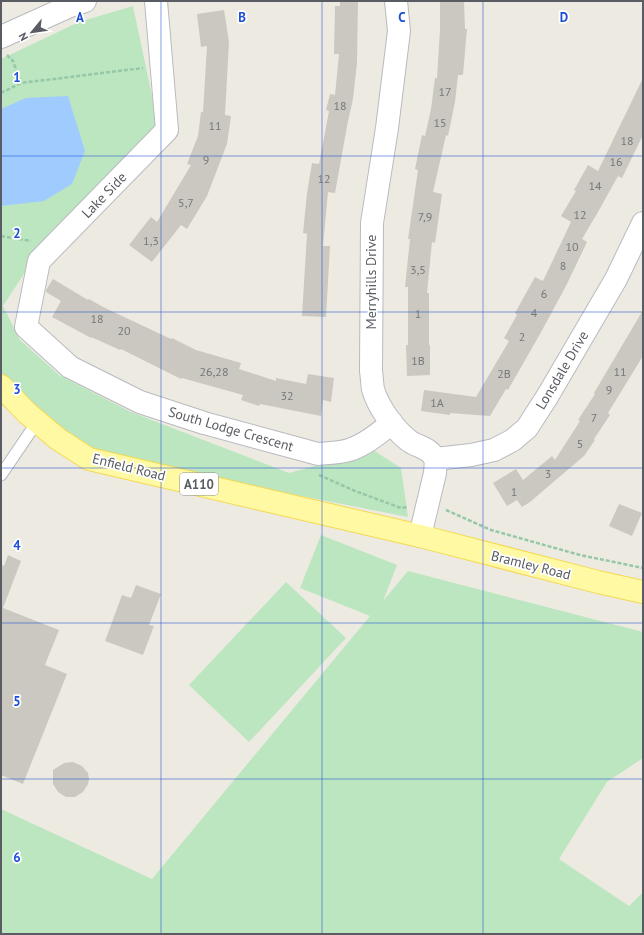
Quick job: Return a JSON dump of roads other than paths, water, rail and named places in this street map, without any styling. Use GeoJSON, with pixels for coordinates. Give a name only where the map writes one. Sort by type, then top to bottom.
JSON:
{"type":"FeatureCollection","features":[{"type":"Feature","properties":{"kind":"main road","name":"Enfield Road"},"geometry":{"type":"LineString","coordinates":[[1,386],[27,414],[58,439],[89,459],[420,536]]}},
{"type":"Feature","properties":{"kind":"main road","name":"Bramley Road"},"geometry":{"type":"LineString","coordinates":[[420,536],[598,582],[643,592]]}},
{"type":"Feature","properties":{"kind":"street"},"geometry":{"type":"LineString","coordinates":[[1,37],[70,6],[86,1]]}},
{"type":"Feature","properties":{"kind":"street","name":"Lake Side"},"geometry":{"type":"LineString","coordinates":[[70,367],[26,327],[39,261],[167,130],[156,1]]}},
{"type":"Feature","properties":{"kind":"street","name":"Merryhills Drive"},"geometry":{"type":"LineString","coordinates":[[396,1],[399,31],[387,128],[372,223],[371,371],[373,389],[379,404],[392,423],[409,441],[426,449],[436,459]]}},
{"type":"Feature","properties":{"kind":"street","name":"Lonsdale Drive"},"geometry":{"type":"LineString","coordinates":[[436,459],[471,455],[494,450],[513,440],[528,428],[616,279],[643,223]]}},
{"type":"Feature","properties":{"kind":"street","name":"South Lodge Crescent"},"geometry":{"type":"LineString","coordinates":[[70,367],[140,402],[204,423],[318,454],[349,450],[364,443],[392,423]]}},
{"type":"Feature","properties":{"kind":"street"},"geometry":{"type":"LineString","coordinates":[[420,536],[435,473],[436,459]]}},
{"type":"Feature","properties":{"kind":"lane"},"geometry":{"type":"LineString","coordinates":[[1,475],[37,422]]}},
{"type":"Feature","properties":{"kind":"water"},"geometry":{"type":"Polygon","coordinates":[[[68,96],[85,151],[72,184],[44,201],[1,206],[1,109],[26,98],[68,96]]]}}]}
